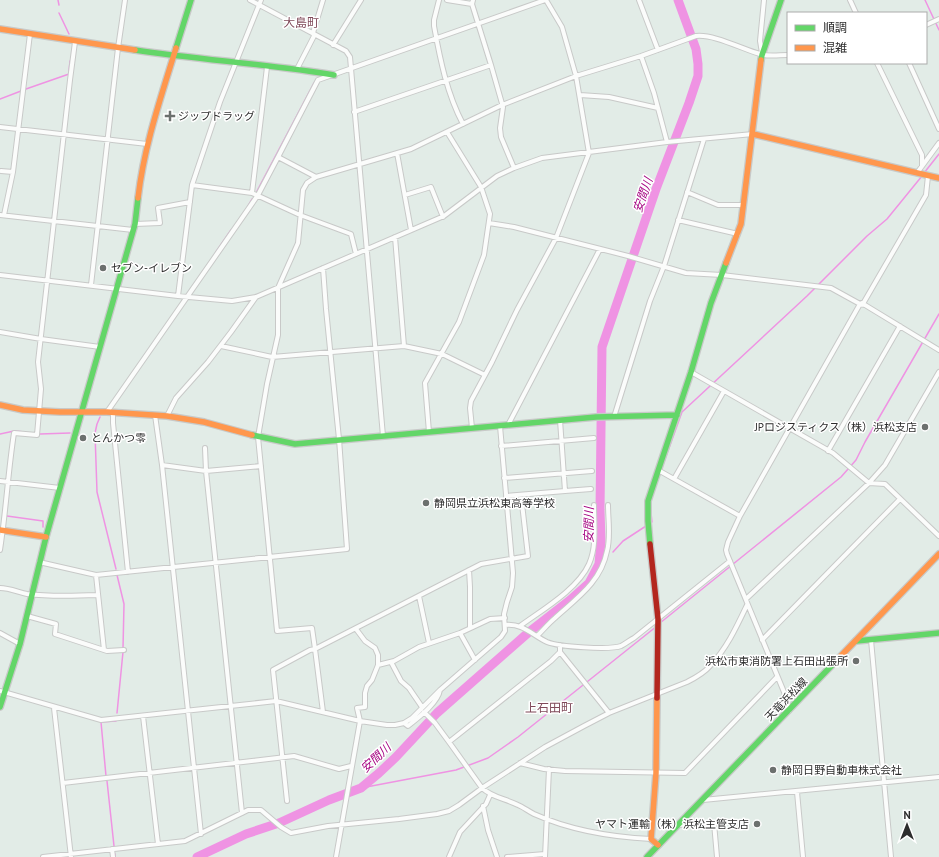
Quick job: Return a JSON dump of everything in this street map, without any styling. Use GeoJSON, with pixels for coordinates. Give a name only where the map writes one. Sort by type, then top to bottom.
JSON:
{"type":"FeatureCollection","features":[{"type":"Feature","properties":{"kind":"street"},"geometry":{"type":"LineString","coordinates":[[92,285],[97,226],[118,48],[126,0]]}},
{"type":"Feature","properties":{"kind":"street"},"geometry":{"type":"LineString","coordinates":[[0,707],[3,692],[20,644],[39,562],[134,227],[147,144],[192,0]]}},
{"type":"Feature","properties":{"kind":"street"},"geometry":{"type":"LineString","coordinates":[[250,0],[260,2],[346,52],[350,57],[383,436]]}},
{"type":"Feature","properties":{"kind":"street"},"geometry":{"type":"LineString","coordinates":[[298,69],[314,36],[313,33],[323,0]]}},
{"type":"Feature","properties":{"kind":"street"},"geometry":{"type":"LineString","coordinates":[[439,0],[434,20],[436,38],[447,81],[458,116],[463,124]]}},
{"type":"Feature","properties":{"kind":"street"},"geometry":{"type":"LineString","coordinates":[[447,0],[472,2],[502,105],[500,128],[501,137],[514,168]]}},
{"type":"Feature","properties":{"kind":"street"},"geometry":{"type":"LineString","coordinates":[[107,412],[258,196],[318,80],[545,0],[562,28],[576,76],[588,153],[556,238],[517,310],[471,402],[470,408],[472,428]]}},
{"type":"Feature","properties":{"kind":"street"},"geometry":{"type":"LineString","coordinates":[[639,0],[658,50]]}},
{"type":"Feature","properties":{"kind":"street"},"geometry":{"type":"LineString","coordinates":[[762,55],[760,41],[764,0]]}},
{"type":"Feature","properties":{"kind":"street"},"geometry":{"type":"LineString","coordinates":[[651,839],[656,773],[658,620],[648,528],[648,501],[691,372],[711,303],[741,224],[762,55],[781,0]]}},
{"type":"Feature","properties":{"kind":"street"},"geometry":{"type":"LineString","coordinates":[[850,0],[856,12]]}},
{"type":"Feature","properties":{"kind":"street"},"geometry":{"type":"LineString","coordinates":[[333,45],[359,1]]}},
{"type":"Feature","properties":{"kind":"street"},"geometry":{"type":"LineString","coordinates":[[178,296],[192,185],[220,102],[260,2]]}},
{"type":"Feature","properties":{"kind":"street"},"geometry":{"type":"LineString","coordinates":[[927,24],[936,20]]}},
{"type":"Feature","properties":{"kind":"street"},"geometry":{"type":"LineString","coordinates":[[0,29],[75,42],[174,56],[236,62],[267,67],[298,69],[334,75]]}},
{"type":"Feature","properties":{"kind":"street"},"geometry":{"type":"LineString","coordinates":[[30,34],[13,172],[2,215],[97,226],[134,227],[160,223],[158,208],[190,202]]}},
{"type":"Feature","properties":{"kind":"street"},"geometry":{"type":"LineString","coordinates":[[323,712],[312,628],[277,631],[258,437],[272,357],[278,335],[278,288],[298,244],[303,190],[307,184],[316,177],[411,148],[448,132],[502,105],[576,76],[641,56],[696,36],[703,35],[762,55],[787,54]]}},
{"type":"Feature","properties":{"kind":"street"},"geometry":{"type":"LineString","coordinates":[[0,550],[14,433],[37,435],[41,389],[38,362],[75,42]]}},
{"type":"Feature","properties":{"kind":"street"},"geometry":{"type":"LineString","coordinates":[[641,56],[654,93],[667,142]]}},
{"type":"Feature","properties":{"kind":"street"},"geometry":{"type":"LineString","coordinates":[[877,64],[922,155],[922,166]]}},
{"type":"Feature","properties":{"kind":"street"},"geometry":{"type":"LineString","coordinates":[[910,64],[939,129]]}},
{"type":"Feature","properties":{"kind":"street"},"geometry":{"type":"LineString","coordinates":[[354,112],[491,65]]}},
{"type":"Feature","properties":{"kind":"street"},"geometry":{"type":"LineString","coordinates":[[252,193],[267,67]]}},
{"type":"Feature","properties":{"kind":"street"},"geometry":{"type":"LineString","coordinates":[[580,95],[609,97],[658,108]]}},
{"type":"Feature","properties":{"kind":"street"},"geometry":{"type":"LineString","coordinates":[[0,127],[147,144]]}},
{"type":"Feature","properties":{"kind":"street"},"geometry":{"type":"LineString","coordinates":[[429,432],[425,383],[459,322],[480,267],[490,214],[481,187],[448,132]]}},
{"type":"Feature","properties":{"kind":"street"},"geometry":{"type":"LineString","coordinates":[[0,275],[232,301],[256,297],[442,217],[497,176],[514,168],[542,158],[667,142],[753,134],[939,178]]}},
{"type":"Feature","properties":{"kind":"street"},"geometry":{"type":"LineString","coordinates":[[614,417],[650,301],[664,266],[704,139]]}},
{"type":"Feature","properties":{"kind":"street"},"geometry":{"type":"LineString","coordinates":[[918,173],[939,143]]}},
{"type":"Feature","properties":{"kind":"street"},"geometry":{"type":"LineString","coordinates":[[397,153],[411,230]]}},
{"type":"Feature","properties":{"kind":"street"},"geometry":{"type":"LineString","coordinates":[[278,157],[316,177]]}},
{"type":"Feature","properties":{"kind":"street"},"geometry":{"type":"LineString","coordinates":[[0,170],[13,172]]}},
{"type":"Feature","properties":{"kind":"street"},"geometry":{"type":"LineString","coordinates":[[789,711],[784,692],[726,550],[728,542],[740,516],[789,428],[860,304],[864,302],[926,195],[927,176]]}},
{"type":"Feature","properties":{"kind":"street"},"geometry":{"type":"LineString","coordinates":[[192,185],[252,193],[300,215],[351,234],[356,254]]}},
{"type":"Feature","properties":{"kind":"street"},"geometry":{"type":"LineString","coordinates":[[405,195],[430,187],[442,217]]}},
{"type":"Feature","properties":{"kind":"street"},"geometry":{"type":"LineString","coordinates":[[687,192],[718,205],[744,205]]}},
{"type":"Feature","properties":{"kind":"street"},"geometry":{"type":"LineString","coordinates":[[678,220],[738,234]]}},
{"type":"Feature","properties":{"kind":"street"},"geometry":{"type":"LineString","coordinates":[[489,223],[514,227],[628,256],[686,273],[722,275],[831,288],[860,304],[865,305],[939,350]]}},
{"type":"Feature","properties":{"kind":"street"},"geometry":{"type":"LineString","coordinates":[[395,237],[404,346]]}},
{"type":"Feature","properties":{"kind":"street"},"geometry":{"type":"LineString","coordinates":[[508,425],[600,249]]}},
{"type":"Feature","properties":{"kind":"street"},"geometry":{"type":"LineString","coordinates":[[39,562],[96,574],[347,549],[339,439],[323,268]]}},
{"type":"Feature","properties":{"kind":"street"},"geometry":{"type":"LineString","coordinates":[[167,416],[176,398],[221,346],[256,297]]}},
{"type":"Feature","properties":{"kind":"street"},"geometry":{"type":"LineString","coordinates":[[828,451],[900,326]]}},
{"type":"Feature","properties":{"kind":"street"},"geometry":{"type":"LineString","coordinates":[[0,332],[100,347]]}},
{"type":"Feature","properties":{"kind":"street"},"geometry":{"type":"LineString","coordinates":[[221,346],[272,357],[404,346],[442,354],[485,375]]}},
{"type":"Feature","properties":{"kind":"street"},"geometry":{"type":"LineString","coordinates":[[691,372],[828,451],[848,465],[869,483],[885,484],[939,536]]}},
{"type":"Feature","properties":{"kind":"street"},"geometry":{"type":"LineString","coordinates":[[746,599],[869,483],[885,465],[939,372]]}},
{"type":"Feature","properties":{"kind":"street"},"geometry":{"type":"LineString","coordinates":[[674,479],[724,391]]}},
{"type":"Feature","properties":{"kind":"street"},"geometry":{"type":"LineString","coordinates":[[0,405],[23,410],[113,412],[167,416],[204,422],[258,437],[295,444],[596,417],[677,415]]}},
{"type":"Feature","properties":{"kind":"street"},"geometry":{"type":"LineString","coordinates":[[113,412],[128,572]]}},
{"type":"Feature","properties":{"kind":"street"},"geometry":{"type":"LineString","coordinates":[[155,415],[162,465],[201,834]]}},
{"type":"Feature","properties":{"kind":"street"},"geometry":{"type":"LineString","coordinates":[[560,420],[565,491]]}},
{"type":"Feature","properties":{"kind":"street"},"geometry":{"type":"LineString","coordinates":[[3,692],[54,708],[101,720],[276,701],[360,721],[387,725],[404,723],[412,718],[440,690],[501,637],[505,630],[507,602],[512,587],[513,573],[500,426]]}},
{"type":"Feature","properties":{"kind":"street"},"geometry":{"type":"LineString","coordinates":[[501,446],[594,438]]}},
{"type":"Feature","properties":{"kind":"street"},"geometry":{"type":"LineString","coordinates":[[205,448],[215,563],[242,813]]}},
{"type":"Feature","properties":{"kind":"street"},"geometry":{"type":"LineString","coordinates":[[162,465],[206,472],[261,466]]}},
{"type":"Feature","properties":{"kind":"street"},"geometry":{"type":"LineString","coordinates":[[658,470],[740,516]]}},
{"type":"Feature","properties":{"kind":"street"},"geometry":{"type":"LineString","coordinates":[[504,478],[592,471]]}},
{"type":"Feature","properties":{"kind":"street"},"geometry":{"type":"LineString","coordinates":[[0,480],[60,488]]}},
{"type":"Feature","properties":{"kind":"street"},"geometry":{"type":"LineString","coordinates":[[506,496],[591,489]]}},
{"type":"Feature","properties":{"kind":"street"},"geometry":{"type":"LineString","coordinates":[[286,802],[273,670],[481,564],[528,556],[521,495]]}},
{"type":"Feature","properties":{"kind":"street"},"geometry":{"type":"LineString","coordinates":[[762,640],[900,499]]}},
{"type":"Feature","properties":{"kind":"street"},"geometry":{"type":"LineString","coordinates":[[521,627],[570,588],[589,564],[595,536],[594,505]]}},
{"type":"Feature","properties":{"kind":"street"},"geometry":{"type":"LineString","coordinates":[[537,635],[582,595],[594,582],[604,564],[608,550],[608,505]]}},
{"type":"Feature","properties":{"kind":"street"},"geometry":{"type":"LineString","coordinates":[[2,531],[46,537]]}},
{"type":"Feature","properties":{"kind":"street","name":"天竜浜松線"},"geometry":{"type":"LineString","coordinates":[[647,857],[653,854],[658,845],[939,554]]}},
{"type":"Feature","properties":{"kind":"street"},"geometry":{"type":"LineString","coordinates":[[505,625],[513,624],[537,635],[547,642],[560,645],[607,647],[620,646],[634,638],[658,620],[730,561]]}},
{"type":"Feature","properties":{"kind":"street"},"geometry":{"type":"LineString","coordinates":[[469,570],[470,628]]}},
{"type":"Feature","properties":{"kind":"street"},"geometry":{"type":"LineString","coordinates":[[96,574],[104,650]]}},
{"type":"Feature","properties":{"kind":"street"},"geometry":{"type":"LineString","coordinates":[[0,588],[59,597],[98,595]]}},
{"type":"Feature","properties":{"kind":"street"},"geometry":{"type":"LineString","coordinates":[[419,596],[429,643]]}},
{"type":"Feature","properties":{"kind":"street"},"geometry":{"type":"LineString","coordinates":[[43,857],[185,841],[248,810],[262,811],[281,827],[291,833],[341,824],[449,811],[545,747],[609,713],[687,682],[698,676],[710,666],[729,640],[748,605]]}},
{"type":"Feature","properties":{"kind":"street"},"geometry":{"type":"LineString","coordinates":[[27,616],[56,624],[54,634],[107,651],[124,650]]}},
{"type":"Feature","properties":{"kind":"street"},"geometry":{"type":"LineString","coordinates":[[378,665],[391,662],[409,651],[460,633],[490,619],[505,618]]}},
{"type":"Feature","properties":{"kind":"street"},"geometry":{"type":"LineString","coordinates":[[336,857],[360,721],[357,708],[365,707],[365,693],[367,686],[372,680],[378,665],[378,656],[375,648],[364,641],[356,629]]}},
{"type":"Feature","properties":{"kind":"street"},"geometry":{"type":"LineString","coordinates":[[0,633],[20,644]]}},
{"type":"Feature","properties":{"kind":"street"},"geometry":{"type":"LineString","coordinates":[[460,633],[475,660]]}},
{"type":"Feature","properties":{"kind":"street"},"geometry":{"type":"LineString","coordinates":[[856,641],[939,633]]}},
{"type":"Feature","properties":{"kind":"street"},"geometry":{"type":"LineString","coordinates":[[871,640],[891,857]]}},
{"type":"Feature","properties":{"kind":"street"},"geometry":{"type":"LineString","coordinates":[[560,645],[560,652],[609,713]]}},
{"type":"Feature","properties":{"kind":"street"},"geometry":{"type":"LineString","coordinates":[[450,742],[560,652]]}},
{"type":"Feature","properties":{"kind":"street"},"geometry":{"type":"LineString","coordinates":[[391,662],[402,681],[409,688],[422,707]]}},
{"type":"Feature","properties":{"kind":"street"},"geometry":{"type":"LineString","coordinates":[[520,763],[549,769],[685,773],[777,677]]}},
{"type":"Feature","properties":{"kind":"street"},"geometry":{"type":"LineString","coordinates":[[404,723],[408,726],[425,713],[439,696],[440,690]]}},
{"type":"Feature","properties":{"kind":"street"},"geometry":{"type":"LineString","coordinates":[[54,708],[71,855]]}},
{"type":"Feature","properties":{"kind":"street"},"geometry":{"type":"LineString","coordinates":[[425,713],[436,723],[482,788],[490,795],[518,805],[546,819],[597,834],[651,839],[658,845]]}},
{"type":"Feature","properties":{"kind":"street"},"geometry":{"type":"LineString","coordinates":[[143,716],[158,844]]}},
{"type":"Feature","properties":{"kind":"street"},"geometry":{"type":"LineString","coordinates":[[62,783],[294,756],[340,769],[352,766]]}},
{"type":"Feature","properties":{"kind":"street"},"geometry":{"type":"LineString","coordinates":[[507,857],[545,855],[549,769]]}},
{"type":"Feature","properties":{"kind":"street"},"geometry":{"type":"LineString","coordinates":[[703,800],[939,778]]}},
{"type":"Feature","properties":{"kind":"street"},"geometry":{"type":"LineString","coordinates":[[797,792],[803,857]]}},
{"type":"Feature","properties":{"kind":"street"},"geometry":{"type":"LineString","coordinates":[[449,857],[460,832],[483,806],[490,795]]}},
{"type":"Feature","properties":{"kind":"street"},"geometry":{"type":"LineString","coordinates":[[483,806],[488,830],[497,857]]}},
{"type":"Feature","properties":{"kind":"street"},"geometry":{"type":"LineString","coordinates":[[678,825],[714,823],[717,857]]}},
{"type":"Feature","properties":{"kind":"street"},"geometry":{"type":"LineString","coordinates":[[112,849],[113,857]]}},
{"type":"Feature","properties":{"kind":"waterway"},"geometry":{"type":"LineString","coordinates":[[58,0],[59,5]]}},
{"type":"Feature","properties":{"kind":"waterway","name":"安間川"},"geometry":{"type":"LineString","coordinates":[[197,857],[246,834],[279,823],[329,800],[361,788],[396,757],[437,713],[529,632],[589,583],[599,564],[601,541],[602,347],[656,189],[698,76],[696,49],[678,0]]}},
{"type":"Feature","properties":{"kind":"waterway"},"geometry":{"type":"LineString","coordinates":[[925,0],[939,30]]}},
{"type":"Feature","properties":{"kind":"waterway"},"geometry":{"type":"LineString","coordinates":[[59,13],[69,34]]}},
{"type":"Feature","properties":{"kind":"waterway"},"geometry":{"type":"LineString","coordinates":[[69,71],[70,61]]}},
{"type":"Feature","properties":{"kind":"waterway"},"geometry":{"type":"LineString","coordinates":[[26,89],[69,74]]}},
{"type":"Feature","properties":{"kind":"waterway"},"geometry":{"type":"LineString","coordinates":[[257,191],[314,83]]}},
{"type":"Feature","properties":{"kind":"waterway"},"geometry":{"type":"LineString","coordinates":[[0,99],[21,91]]}},
{"type":"Feature","properties":{"kind":"waterway"},"geometry":{"type":"LineString","coordinates":[[924,173],[939,154]]}},
{"type":"Feature","properties":{"kind":"waterway"},"geometry":{"type":"LineString","coordinates":[[656,484],[682,412],[807,296],[867,236],[887,219],[922,176]]}},
{"type":"Feature","properties":{"kind":"waterway"},"geometry":{"type":"LineString","coordinates":[[248,206],[252,199]]}},
{"type":"Feature","properties":{"kind":"waterway"},"geometry":{"type":"LineString","coordinates":[[216,252],[231,230]]}},
{"type":"Feature","properties":{"kind":"waterway"},"geometry":{"type":"LineString","coordinates":[[660,623],[841,477],[856,460],[939,314]]}},
{"type":"Feature","properties":{"kind":"waterway"},"geometry":{"type":"LineString","coordinates":[[100,417],[95,433],[97,492],[116,569]]}},
{"type":"Feature","properties":{"kind":"waterway"},"geometry":{"type":"LineString","coordinates":[[0,434],[14,431],[25,432]]}},
{"type":"Feature","properties":{"kind":"waterway"},"geometry":{"type":"LineString","coordinates":[[40,434],[70,433]]}},
{"type":"Feature","properties":{"kind":"waterway"},"geometry":{"type":"LineString","coordinates":[[649,524],[652,522],[651,513]]}},
{"type":"Feature","properties":{"kind":"waterway"},"geometry":{"type":"LineString","coordinates":[[7,516],[43,521],[43,527]]}},
{"type":"Feature","properties":{"kind":"waterway"},"geometry":{"type":"LineString","coordinates":[[613,552],[623,541],[646,526]]}},
{"type":"Feature","properties":{"kind":"waterway"},"geometry":{"type":"LineString","coordinates":[[117,575],[124,604],[123,648]]}},
{"type":"Feature","properties":{"kind":"waterway"},"geometry":{"type":"LineString","coordinates":[[361,788],[456,770],[488,758],[518,737],[657,626]]}},
{"type":"Feature","properties":{"kind":"waterway"},"geometry":{"type":"LineString","coordinates":[[117,713],[123,652]]}},
{"type":"Feature","properties":{"kind":"waterway"},"geometry":{"type":"LineString","coordinates":[[106,776],[101,722],[116,721]]}},
{"type":"Feature","properties":{"kind":"waterway"},"geometry":{"type":"LineString","coordinates":[[107,781],[114,846]]}},
{"type":"Feature","properties":{"kind":"traffic: fast"},"geometry":{"type":"LineString","coordinates":[[176,48],[191,0]]}},
{"type":"Feature","properties":{"kind":"traffic: fast"},"geometry":{"type":"LineString","coordinates":[[761,60],[781,0]]}},
{"type":"Feature","properties":{"kind":"traffic: fast"},"geometry":{"type":"LineString","coordinates":[[135,50],[334,75]]}},
{"type":"Feature","properties":{"kind":"traffic: fast"},"geometry":{"type":"LineString","coordinates":[[0,707],[20,644],[46,537],[135,224],[138,198]]}},
{"type":"Feature","properties":{"kind":"traffic: fast"},"geometry":{"type":"LineString","coordinates":[[650,544],[648,501],[691,372],[711,303],[726,263]]}},
{"type":"Feature","properties":{"kind":"traffic: fast"},"geometry":{"type":"LineString","coordinates":[[252,435],[295,444],[596,417],[677,415]]}},
{"type":"Feature","properties":{"kind":"traffic: fast"},"geometry":{"type":"LineString","coordinates":[[856,641],[939,633]]}},
{"type":"Feature","properties":{"kind":"traffic: fast"},"geometry":{"type":"LineString","coordinates":[[647,857],[836,661]]}},
{"type":"Feature","properties":{"kind":"traffic: slow"},"geometry":{"type":"LineString","coordinates":[[0,29],[135,50]]}},
{"type":"Feature","properties":{"kind":"traffic: slow"},"geometry":{"type":"LineString","coordinates":[[138,198],[144,160],[159,103],[176,48]]}},
{"type":"Feature","properties":{"kind":"traffic: slow"},"geometry":{"type":"LineString","coordinates":[[726,263],[741,224],[761,60]]}},
{"type":"Feature","properties":{"kind":"traffic: slow"},"geometry":{"type":"LineString","coordinates":[[753,134],[939,178]]}},
{"type":"Feature","properties":{"kind":"traffic: slow"},"geometry":{"type":"LineString","coordinates":[[0,405],[23,410],[107,412],[167,416],[204,422],[252,435]]}},
{"type":"Feature","properties":{"kind":"traffic: slow"},"geometry":{"type":"LineString","coordinates":[[0,530],[46,537]]}},
{"type":"Feature","properties":{"kind":"traffic: slow"},"geometry":{"type":"LineString","coordinates":[[836,661],[939,554]]}},
{"type":"Feature","properties":{"kind":"traffic: slow"},"geometry":{"type":"LineString","coordinates":[[657,698],[656,773],[651,839],[658,845]]}},
{"type":"Feature","properties":{"kind":"traffic: jam"},"geometry":{"type":"LineString","coordinates":[[650,544],[658,619],[657,698]]}},
{"type":"Feature","properties":{"kind":"place","name":"ジップドラッグ"},"geometry":{"type":"Point","coordinates":[170,116]}},
{"type":"Feature","properties":{"kind":"place","name":"セブン-イレブン"},"geometry":{"type":"Point","coordinates":[103,268]}},
{"type":"Feature","properties":{"kind":"place","name":"JPロジスティクス（株）浜松支店"},"geometry":{"type":"Point","coordinates":[925,427]}},
{"type":"Feature","properties":{"kind":"place","name":"とんかつ零"},"geometry":{"type":"Point","coordinates":[83,438]}},
{"type":"Feature","properties":{"kind":"place","name":"静岡県立浜松東高等学校"},"geometry":{"type":"Point","coordinates":[426,503]}},
{"type":"Feature","properties":{"kind":"place","name":"浜松市東消防署上石田出張所"},"geometry":{"type":"Point","coordinates":[856,661]}},
{"type":"Feature","properties":{"kind":"place","name":"静岡日野自動車株式会社"},"geometry":{"type":"Point","coordinates":[773,770]}},
{"type":"Feature","properties":{"kind":"place","name":"ヤマト運輸（株）浜松主管支店"},"geometry":{"type":"Point","coordinates":[757,824]}},
{"type":"Feature","properties":{"kind":"district","name":"大島町"},"geometry":{"type":"Point","coordinates":[301,23]}},
{"type":"Feature","properties":{"kind":"district","name":"上石田町"},"geometry":{"type":"Point","coordinates":[549,708]}}]}
